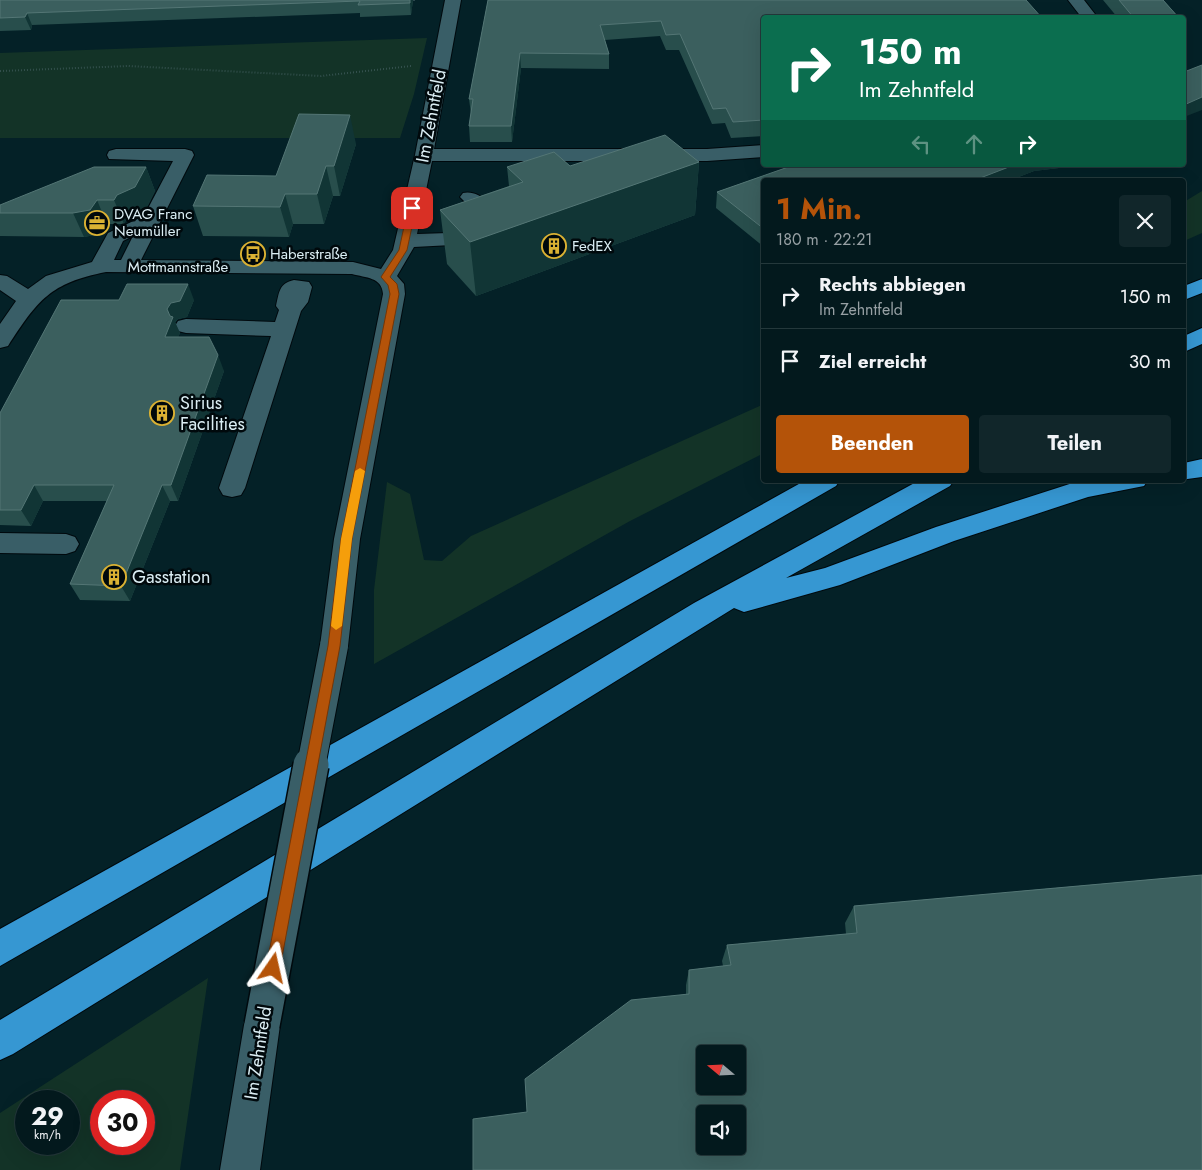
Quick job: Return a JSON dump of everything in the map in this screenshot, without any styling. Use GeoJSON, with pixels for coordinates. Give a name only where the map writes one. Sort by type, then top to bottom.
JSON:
{"type":"FeatureCollection","features":[{"type":"Feature","properties":{"kind":"highway"},"geometry":{"type":"LineString","coordinates":[[1186,293],[1202,285]]}},
{"type":"Feature","properties":{"kind":"highway"},"geometry":{"type":"LineString","coordinates":[[1186,344],[1202,335]]}},
{"type":"Feature","properties":{"kind":"highway"},"geometry":{"type":"LineString","coordinates":[[1186,472],[1202,468]]}},
{"type":"Feature","properties":{"kind":"highway"},"geometry":{"type":"LineString","coordinates":[[0,948],[822,483]]}},
{"type":"Feature","properties":{"kind":"highway"},"geometry":{"type":"LineString","coordinates":[[0,1041],[704,611],[936,483]]}},
{"type":"Feature","properties":{"kind":"highway"},"geometry":{"type":"LineString","coordinates":[[704,611],[830,578],[945,534],[1086,488],[1116,483]]}},
{"type":"Feature","properties":{"kind":"street","name":"Im Zehntfeld"},"geometry":{"type":"LineString","coordinates":[[240,1170],[262,1025],[334,646],[347,539],[394,294],[393,284],[386,277],[397,262],[405,240],[424,155],[453,0]]}},
{"type":"Feature","properties":{"kind":"street"},"geometry":{"type":"LineString","coordinates":[[1076,0],[1088,15]]}},
{"type":"Feature","properties":{"kind":"street"},"geometry":{"type":"LineString","coordinates":[[424,155],[707,155],[761,151]]}},
{"type":"Feature","properties":{"kind":"street"},"geometry":{"type":"LineString","coordinates":[[116,155],[185,155],[128,266]]}},
{"type":"Feature","properties":{"kind":"street"},"geometry":{"type":"LineString","coordinates":[[405,240],[452,239],[495,221],[470,197]]}},
{"type":"Feature","properties":{"kind":"street"},"geometry":{"type":"LineString","coordinates":[[100,268],[115,237],[152,220]]}},
{"type":"Feature","properties":{"kind":"street","name":"Mottmannstraße"},"geometry":{"type":"LineString","coordinates":[[0,341],[28,299],[37,291],[66,275],[100,268],[128,266],[297,287],[353,268],[386,277]]}},
{"type":"Feature","properties":{"kind":"street"},"geometry":{"type":"LineString","coordinates":[[0,281],[28,299]]}},
{"type":"Feature","properties":{"kind":"street"},"geometry":{"type":"LineString","coordinates":[[232,488],[297,287]]}},
{"type":"Feature","properties":{"kind":"street"},"geometry":{"type":"LineString","coordinates":[[186,326],[284,329]]}},
{"type":"Feature","properties":{"kind":"street"},"geometry":{"type":"LineString","coordinates":[[0,543],[66,544]]}},
{"type":"Feature","properties":{"kind":"path"},"geometry":{"type":"LineString","coordinates":[[0,71],[128,66],[321,76],[442,62]]}},
{"type":"Feature","properties":{"kind":"green space"},"geometry":{"type":"Polygon","coordinates":[[[427,38],[414,94],[400,138],[0,138],[0,53],[427,38]]]}},
{"type":"Feature","properties":{"kind":"green space"},"geometry":{"type":"Polygon","coordinates":[[[1202,191],[1202,233],[1186,240],[1186,201],[1202,191]]]}},
{"type":"Feature","properties":{"kind":"green space"},"geometry":{"type":"Polygon","coordinates":[[[761,405],[761,455],[630,521],[374,664],[374,590],[387,482],[410,494],[424,560],[442,561],[471,536],[761,405]]]}},
{"type":"Feature","properties":{"kind":"green space"},"geometry":{"type":"Polygon","coordinates":[[[208,978],[180,1170],[0,1170],[0,1113],[15,1103],[15,1155],[80,1155],[80,1090],[35,1090],[208,978]]]}},
{"type":"Feature","properties":{"kind":"building"},"geometry":{"type":"Polygon","coordinates":[[[0,0],[410,0],[410,3],[358,5],[360,1],[27,13],[25,17],[0,18],[0,0]]]}},
{"type":"Feature","properties":{"kind":"building"},"geometry":{"type":"Polygon","coordinates":[[[488,0],[1026,0],[1039,15],[761,15],[761,120],[733,122],[726,108],[713,109],[680,34],[666,35],[661,21],[600,25],[609,54],[520,53],[511,126],[469,126],[473,99],[469,99],[488,0]]]}},
{"type":"Feature","properties":{"kind":"building"},"geometry":{"type":"Polygon","coordinates":[[[1119,0],[1163,0],[1176,15],[1132,15],[1119,0]]]}},
{"type":"Feature","properties":{"kind":"building"},"geometry":{"type":"Polygon","coordinates":[[[1202,65],[1202,97],[1186,104],[1186,71],[1202,65]]]}},
{"type":"Feature","properties":{"kind":"building"},"geometry":{"type":"Polygon","coordinates":[[[299,114],[350,115],[334,166],[326,166],[317,194],[285,194],[280,207],[193,206],[207,175],[276,176],[299,114]]]}},
{"type":"Feature","properties":{"kind":"building"},"geometry":{"type":"Polygon","coordinates":[[[665,135],[699,162],[470,242],[440,210],[523,182],[507,167],[554,152],[570,166],[665,135]]]}},
{"type":"Feature","properties":{"kind":"building"},"geometry":{"type":"Polygon","coordinates":[[[94,167],[146,167],[135,187],[117,195],[114,200],[97,200],[90,210],[73,213],[0,213],[0,205],[94,167]]]}},
{"type":"Feature","properties":{"kind":"building"},"geometry":{"type":"Polygon","coordinates":[[[788,167],[1009,167],[980,178],[761,178],[761,227],[717,192],[788,167]]]}},
{"type":"Feature","properties":{"kind":"building","name":"Sirius Facilities"},"geometry":{"type":"Polygon","coordinates":[[[127,284],[188,284],[180,301],[171,303],[167,309],[170,316],[173,317],[165,337],[209,337],[218,355],[171,485],[162,485],[121,586],[70,584],[114,485],[34,485],[21,510],[0,510],[0,413],[61,300],[119,300],[127,284]]]}},
{"type":"Feature","properties":{"kind":"building"},"geometry":{"type":"Polygon","coordinates":[[[1202,875],[1202,1170],[473,1170],[473,1119],[527,1112],[525,1079],[631,1000],[689,994],[689,970],[731,965],[727,945],[857,933],[854,906],[1202,875]]]}},
{"type":"Feature","properties":{"kind":"slow traffic"},"geometry":{"type":"LineString","coordinates":[[336,626],[347,539],[360,471]]}},
{"type":"Feature","properties":{"kind":"place","name":"DVAG Franc Neumüller"},"geometry":{"type":"Point","coordinates":[97,223]}},
{"type":"Feature","properties":{"kind":"place","name":"FedEX"},"geometry":{"type":"Point","coordinates":[554,246]}},
{"type":"Feature","properties":{"kind":"place","name":"Haberstraße"},"geometry":{"type":"Point","coordinates":[253,254]}},
{"type":"Feature","properties":{"kind":"place","name":"Sirius Facilities"},"geometry":{"type":"Point","coordinates":[162,413]}},
{"type":"Feature","properties":{"kind":"place","name":"Gasstation"},"geometry":{"type":"Point","coordinates":[114,577]}},
{"type":"Feature","properties":{"kind":"route"},"geometry":{"type":"LineString","coordinates":[[273,968],[334,646],[347,539],[394,294],[393,284],[386,277],[403,250],[412,208]]}}]}
